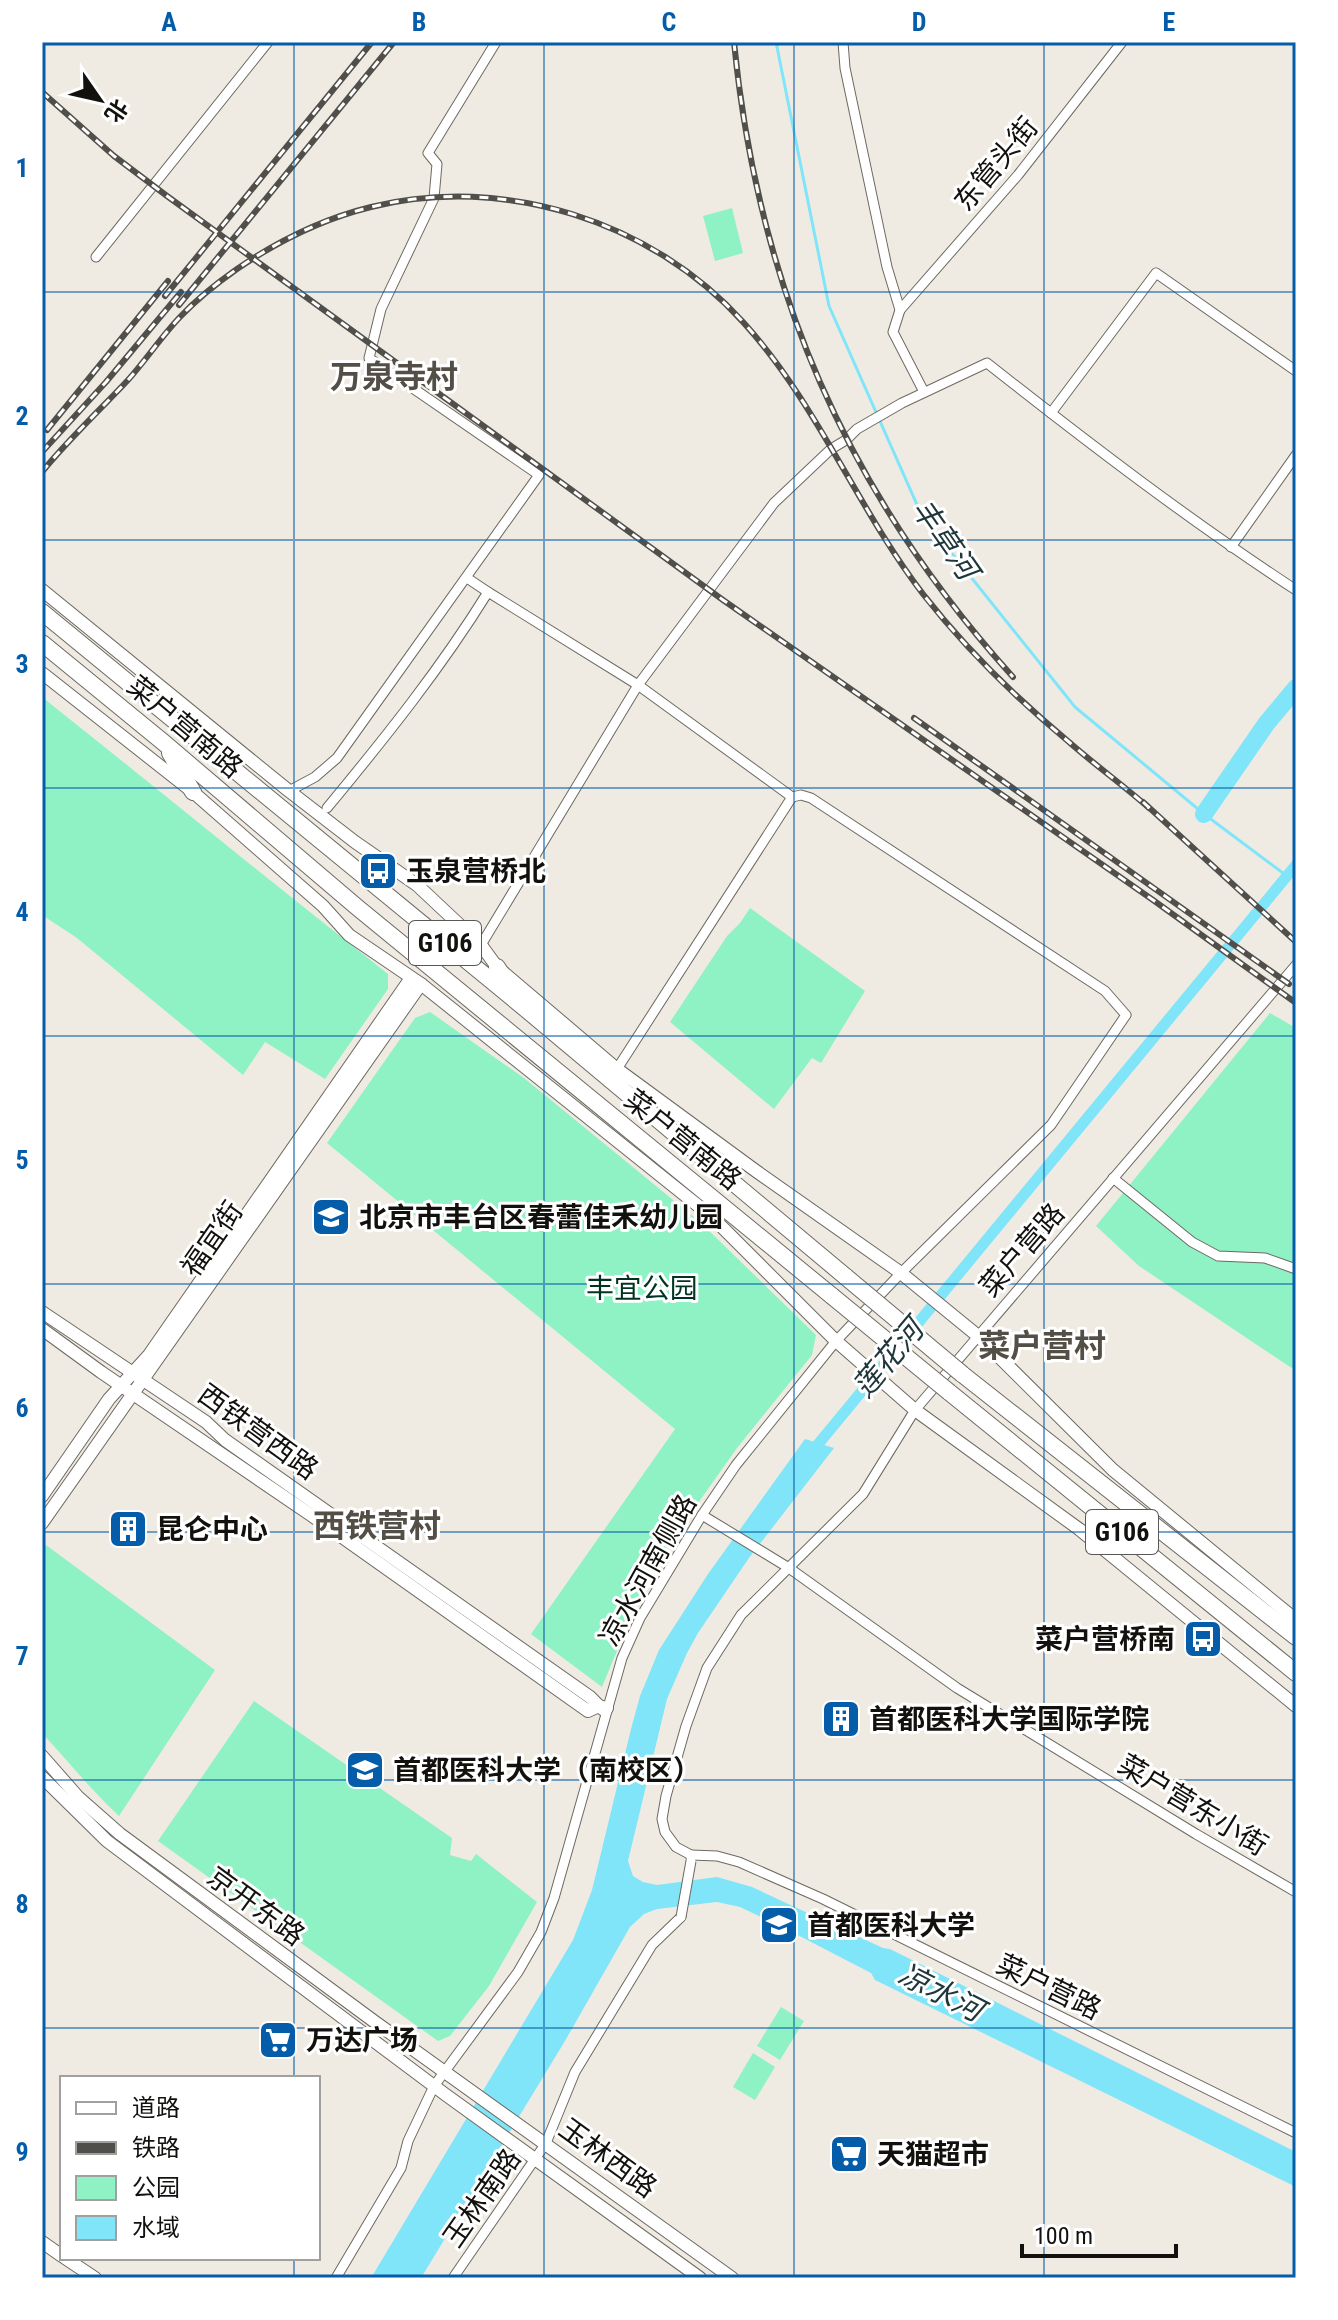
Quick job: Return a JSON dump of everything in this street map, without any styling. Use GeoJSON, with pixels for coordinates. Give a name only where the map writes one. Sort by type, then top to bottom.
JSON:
{"type":"FeatureCollection","features":[{"type":"Feature","properties":{"kind":"highway","name":"菜户营南路"},"geometry":{"type":"LineString","coordinates":[[42,612],[521,1005],[962,1374],[1296,1637]]}},
{"type":"Feature","properties":{"kind":"highway","name":"菜户营南路"},"geometry":{"type":"LineString","coordinates":[[42,643],[370,917],[1296,1673]]}},
{"type":"Feature","properties":{"kind":"highway"},"geometry":{"type":"LineString","coordinates":[[163,742],[193,792]]}},
{"type":"Feature","properties":{"kind":"highway"},"geometry":{"type":"LineString","coordinates":[[497,967],[521,1005]]}},
{"type":"Feature","properties":{"kind":"street"},"geometry":{"type":"LineString","coordinates":[[96,257],[268,42]]}},
{"type":"Feature","properties":{"kind":"street"},"geometry":{"type":"LineString","coordinates":[[289,791],[315,777],[337,758],[539,475],[369,358],[381,309],[434,198],[437,164],[428,153],[496,42]]}},
{"type":"Feature","properties":{"kind":"street"},"geometry":{"type":"LineString","coordinates":[[843,42],[845,68],[887,267],[900,310],[893,332],[924,392]]}},
{"type":"Feature","properties":{"kind":"street","name":"东管头街"},"geometry":{"type":"LineString","coordinates":[[900,310],[1018,175],[1122,42]]}},
{"type":"Feature","properties":{"kind":"street"},"geometry":{"type":"LineString","coordinates":[[1051,413],[1156,273],[1296,371]]}},
{"type":"Feature","properties":{"kind":"street"},"geometry":{"type":"LineString","coordinates":[[481,945],[638,685],[774,503],[857,429],[902,403],[987,363],[1231,547],[1296,590]]}},
{"type":"Feature","properties":{"kind":"street"},"geometry":{"type":"LineString","coordinates":[[1231,547],[1296,455]]}},
{"type":"Feature","properties":{"kind":"street"},"geometry":{"type":"LineString","coordinates":[[467,578],[638,685],[792,797],[617,1069]]}},
{"type":"Feature","properties":{"kind":"street","name":"菜户营南路"},"geometry":{"type":"LineString","coordinates":[[42,590],[289,791],[417,885],[481,945],[497,967],[617,1069],[901,1273],[978,1336]]}},
{"type":"Feature","properties":{"kind":"street"},"geometry":{"type":"LineString","coordinates":[[327,808],[408,710],[488,592]]}},
{"type":"Feature","properties":{"kind":"street","name":"菜户营南路"},"geometry":{"type":"LineString","coordinates":[[42,673],[193,792],[323,906],[349,935],[416,981],[711,1216],[836,1341],[915,1410]]}},
{"type":"Feature","properties":{"kind":"street","name":"凉水河南侧路"},"geometry":{"type":"LineString","coordinates":[[336,2278],[401,2168],[408,2141],[434,2086],[450,2074],[541,1932],[554,1898],[604,1708],[622,1658],[640,1618],[702,1515],[736,1465],[836,1341],[1051,1125],[1126,1015],[1105,991],[811,798],[801,795],[792,797]]}},
{"type":"Feature","properties":{"kind":"street","name":"菜户营路"},"geometry":{"type":"LineString","coordinates":[[1296,965],[915,1410],[863,1494],[741,1615],[707,1668],[686,1726],[662,1819],[665,1832],[676,1847],[691,1858],[717,1856],[739,1862],[823,1899],[1296,2133]]}},
{"type":"Feature","properties":{"kind":"street","name":"福宜街"},"geometry":{"type":"LineString","coordinates":[[42,1523],[138,1377],[149,1355],[416,981]]}},
{"type":"Feature","properties":{"kind":"street"},"geometry":{"type":"LineString","coordinates":[[1113,1178],[1192,1242],[1218,1256],[1265,1258],[1296,1269]]}},
{"type":"Feature","properties":{"kind":"street","name":"西铁营西路"},"geometry":{"type":"LineString","coordinates":[[42,1312],[206,1422],[225,1440],[604,1708]]}},
{"type":"Feature","properties":{"kind":"street","name":"西铁营西路"},"geometry":{"type":"LineString","coordinates":[[42,1329],[588,1711],[604,1708]]}},
{"type":"Feature","properties":{"kind":"street"},"geometry":{"type":"LineString","coordinates":[[978,1336],[1113,1470],[1296,1620]]}},
{"type":"Feature","properties":{"kind":"street","name":"福宜街"},"geometry":{"type":"LineString","coordinates":[[42,1496],[109,1399],[128,1389]]}},
{"type":"Feature","properties":{"kind":"street"},"geometry":{"type":"LineString","coordinates":[[915,1410],[1079,1529],[1296,1706]]}},
{"type":"Feature","properties":{"kind":"street","name":"菜户营东小街"},"geometry":{"type":"LineString","coordinates":[[702,1515],[789,1568],[957,1688],[1296,1892]]}},
{"type":"Feature","properties":{"kind":"street","name":"京开东路"},"geometry":{"type":"LineString","coordinates":[[42,1756],[78,1797],[120,1834],[450,2074]]}},
{"type":"Feature","properties":{"kind":"street","name":"京开东路"},"geometry":{"type":"LineString","coordinates":[[42,1777],[107,1841],[446,2095]]}},
{"type":"Feature","properties":{"kind":"street","name":"玉林南路"},"geometry":{"type":"LineString","coordinates":[[453,2278],[546,2143],[575,2072],[652,1945],[681,1917],[691,1858]]}},
{"type":"Feature","properties":{"kind":"street","name":"玉林西路"},"geometry":{"type":"LineString","coordinates":[[450,2074],[732,2278]]}},
{"type":"Feature","properties":{"kind":"street","name":"玉林西路"},"geometry":{"type":"LineString","coordinates":[[446,2095],[700,2278]]}},
{"type":"Feature","properties":{"kind":"street"},"geometry":{"type":"LineString","coordinates":[[42,2242],[60,2254]]}},
{"type":"Feature","properties":{"kind":"street"},"geometry":{"type":"LineString","coordinates":[[68,2260],[95,2278]]}},
{"type":"Feature","properties":{"kind":"green space"},"geometry":{"type":"Polygon","coordinates":[[[732,208],[743,253],[715,261],[703,216],[732,208]]]}},
{"type":"Feature","properties":{"kind":"green space"},"geometry":{"type":"Polygon","coordinates":[[[42,697],[388,974],[388,989],[325,1079],[265,1042],[243,1075],[77,938],[42,915],[42,697]]]}},
{"type":"Feature","properties":{"kind":"green space"},"geometry":{"type":"Polygon","coordinates":[[[750,908],[865,991],[821,1063],[812,1058],[774,1109],[670,1022],[727,936],[750,908]]]}},
{"type":"Feature","properties":{"kind":"green space","name":"丰宜公园"},"geometry":{"type":"Polygon","coordinates":[[[430,1012],[524,1078],[700,1222],[816,1335],[812,1355],[737,1448],[650,1571],[602,1687],[531,1634],[675,1429],[327,1143],[415,1018],[430,1012]]]}},
{"type":"Feature","properties":{"kind":"green space"},"geometry":{"type":"Polygon","coordinates":[[[1270,1013],[1296,1028],[1296,1371],[1139,1266],[1096,1226],[1270,1013]]]}},
{"type":"Feature","properties":{"kind":"green space"},"geometry":{"type":"Polygon","coordinates":[[[46,1545],[215,1670],[119,1816],[42,1733],[42,1551],[46,1545]]]}},
{"type":"Feature","properties":{"kind":"green space"},"geometry":{"type":"Polygon","coordinates":[[[254,1701],[452,1838],[450,1855],[471,1861],[476,1854],[537,1902],[489,1986],[450,2036],[438,2041],[158,1841],[254,1701]]]}},
{"type":"Feature","properties":{"kind":"green space"},"geometry":{"type":"Polygon","coordinates":[[[781,2007],[804,2021],[780,2060],[757,2046],[781,2007]]]}},
{"type":"Feature","properties":{"kind":"green space"},"geometry":{"type":"Polygon","coordinates":[[[753,2053],[775,2067],[755,2100],[733,2087],[753,2053]]]}},
{"type":"Feature","properties":{"kind":"water","name":"凉水河"},"geometry":{"type":"Polygon","coordinates":[[[805,1439],[834,1448],[749,1558],[698,1633],[667,1699],[628,1861],[633,1876],[657,1885],[717,1877],[752,1887],[890,1949],[1296,2152],[1296,2187],[875,1980],[871,1973],[786,1929],[740,1907],[717,1902],[657,1909],[644,1914],[630,1927],[565,2041],[421,2278],[371,2278],[573,1940],[592,1890],[640,1696],[659,1650],[708,1574],[805,1439]]]}},
{"type":"Feature","properties":{"kind":"waterway","name":"丰草河"},"geometry":{"type":"LineString","coordinates":[[776,42],[829,306],[922,516],[1075,707],[1204,814],[1287,876]]}},
{"type":"Feature","properties":{"kind":"waterway"},"geometry":{"type":"LineString","coordinates":[[1204,814],[1266,724],[1296,688]]}},
{"type":"Feature","properties":{"kind":"waterway","name":"莲花河"},"geometry":{"type":"LineString","coordinates":[[810,1454],[1296,865]]}},
{"type":"Feature","properties":{"kind":"railway"},"geometry":{"type":"LineString","coordinates":[[165,296],[372,42]]}},
{"type":"Feature","properties":{"kind":"railway"},"geometry":{"type":"LineString","coordinates":[[179,305],[394,42]]}},
{"type":"Feature","properties":{"kind":"railway"},"geometry":{"type":"LineString","coordinates":[[734,42],[746,132],[764,219],[789,303],[820,383],[858,460],[903,535],[954,607],[1013,677]]}},
{"type":"Feature","properties":{"kind":"railway"},"geometry":{"type":"LineString","coordinates":[[42,92],[114,156],[167,196],[723,600],[1296,1003]]}},
{"type":"Feature","properties":{"kind":"railway"},"geometry":{"type":"LineString","coordinates":[[42,472],[128,380],[193,304],[237,269],[301,232],[353,212],[421,198],[472,197],[523,202],[573,214],[620,233],[665,257],[706,287],[743,322],[793,387],[877,527],[939,614],[1030,708],[1149,808]]}},
{"type":"Feature","properties":{"kind":"railway"},"geometry":{"type":"LineString","coordinates":[[47,430],[168,281]]}},
{"type":"Feature","properties":{"kind":"railway"},"geometry":{"type":"LineString","coordinates":[[42,452],[106,382],[181,292]]}},
{"type":"Feature","properties":{"kind":"railway"},"geometry":{"type":"LineString","coordinates":[[914,718],[1289,984]]}},
{"type":"Feature","properties":{"kind":"railway"},"geometry":{"type":"LineString","coordinates":[[1143,802],[1296,942]]}},
{"type":"Feature","properties":{"kind":"place","name":"玉泉营桥北"},"geometry":{"type":"Point","coordinates":[378,871]}},
{"type":"Feature","properties":{"kind":"place","name":"北京市丰台区春蕾佳禾幼儿园"},"geometry":{"type":"Point","coordinates":[331,1217]}},
{"type":"Feature","properties":{"kind":"place","name":"昆仑中心"},"geometry":{"type":"Point","coordinates":[128,1529]}},
{"type":"Feature","properties":{"kind":"place","name":"菜户营桥南"},"geometry":{"type":"Point","coordinates":[1203,1639]}},
{"type":"Feature","properties":{"kind":"place","name":"首都医科大学国际学院"},"geometry":{"type":"Point","coordinates":[841,1719]}},
{"type":"Feature","properties":{"kind":"place","name":"首都医科大学（南校区）"},"geometry":{"type":"Point","coordinates":[365,1770]}},
{"type":"Feature","properties":{"kind":"place","name":"首都医科大学"},"geometry":{"type":"Point","coordinates":[779,1925]}},
{"type":"Feature","properties":{"kind":"place","name":"万达广场"},"geometry":{"type":"Point","coordinates":[278,2040]}},
{"type":"Feature","properties":{"kind":"place","name":"天猫超市"},"geometry":{"type":"Point","coordinates":[849,2154]}},
{"type":"Feature","properties":{"kind":"district","name":"万泉寺村"},"geometry":{"type":"Point","coordinates":[394,377]}},
{"type":"Feature","properties":{"kind":"district","name":"菜户营村"},"geometry":{"type":"Point","coordinates":[1042,1346]}},
{"type":"Feature","properties":{"kind":"district","name":"西铁营村"},"geometry":{"type":"Point","coordinates":[377,1526]}}]}
